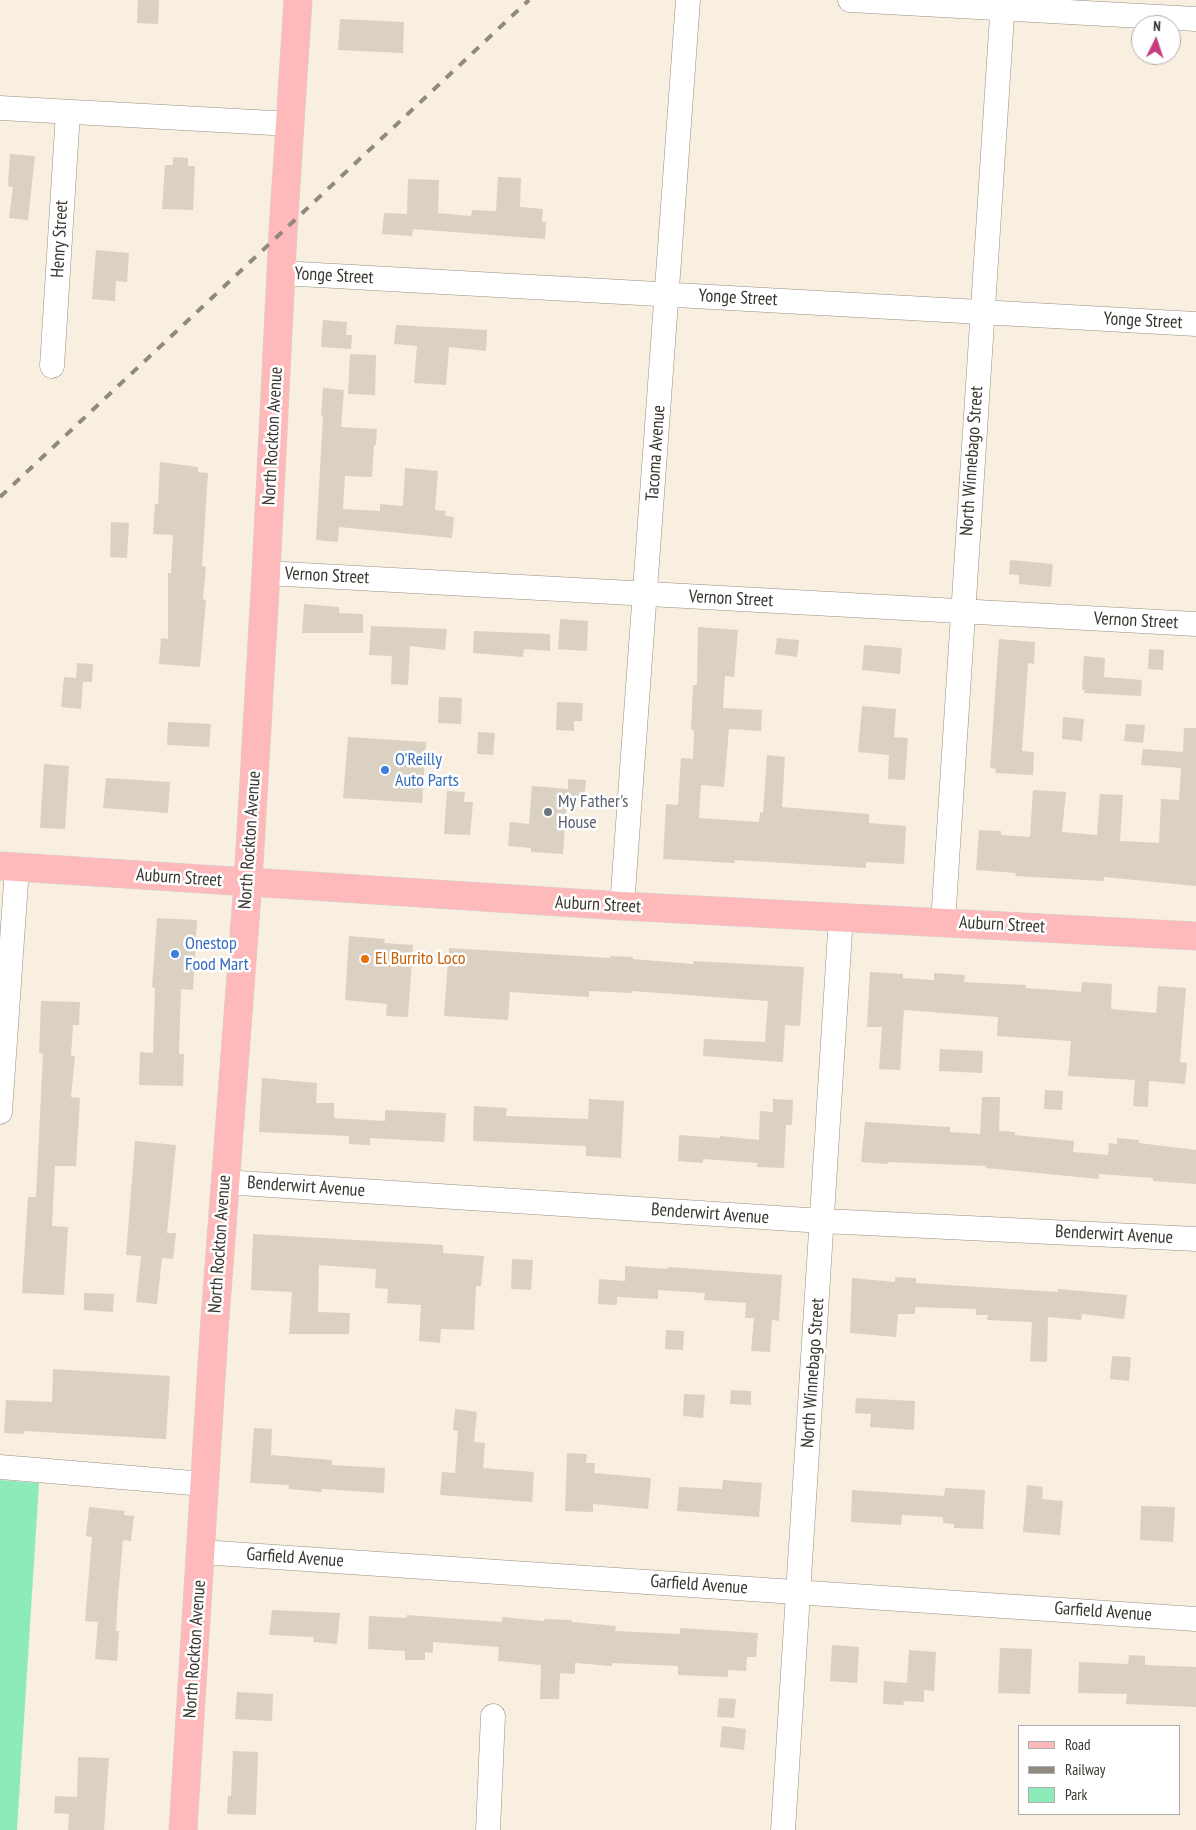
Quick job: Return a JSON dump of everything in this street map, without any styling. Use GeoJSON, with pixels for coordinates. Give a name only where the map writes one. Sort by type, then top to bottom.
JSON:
{"type":"FeatureCollection","features":[{"type":"Feature","properties":{"kind":"main road","name":"North Rockton Avenue"},"geometry":{"type":"LineString","coordinates":[[183,1830],[224,1182],[248,882],[281,272],[292,124],[298,0]]}},
{"type":"Feature","properties":{"kind":"main road","name":"Auburn Street"},"geometry":{"type":"LineString","coordinates":[[8,867],[622,906],[1196,936]]}},
{"type":"Feature","properties":{"kind":"street","name":"Tacoma Avenue"},"geometry":{"type":"LineString","coordinates":[[622,906],[688,0]]}},
{"type":"Feature","properties":{"kind":"street"},"geometry":{"type":"LineString","coordinates":[[850,0],[1003,4],[1196,19]]}},
{"type":"Feature","properties":{"kind":"street","name":"North Winnebago Street"},"geometry":{"type":"LineString","coordinates":[[943,922],[1003,4]]}},
{"type":"Feature","properties":{"kind":"street"},"geometry":{"type":"LineString","coordinates":[[0,108],[292,124]]}},
{"type":"Feature","properties":{"kind":"street","name":"Henry Street"},"geometry":{"type":"LineString","coordinates":[[52,366],[68,112]]}},
{"type":"Feature","properties":{"kind":"street","name":"Yonge Street"},"geometry":{"type":"LineString","coordinates":[[281,272],[1196,324]]}},
{"type":"Feature","properties":{"kind":"street","name":"Vernon Street"},"geometry":{"type":"LineString","coordinates":[[266,573],[1196,624]]}},
{"type":"Feature","properties":{"kind":"street"},"geometry":{"type":"LineString","coordinates":[[0,1112],[8,867]]}},
{"type":"Feature","properties":{"kind":"street","name":"North Winnebago Street"},"geometry":{"type":"LineString","coordinates":[[783,1830],[841,916]]}},
{"type":"Feature","properties":{"kind":"street","name":"Benderwirt Avenue"},"geometry":{"type":"LineString","coordinates":[[224,1182],[823,1221],[1196,1238]]}},
{"type":"Feature","properties":{"kind":"street"},"geometry":{"type":"LineString","coordinates":[[0,1467],[204,1484]]}},
{"type":"Feature","properties":{"kind":"street","name":"Garfield Avenue"},"geometry":{"type":"LineString","coordinates":[[201,1552],[1196,1619]]}},
{"type":"Feature","properties":{"kind":"street"},"geometry":{"type":"LineString","coordinates":[[488,1830],[493,1716]]}},
{"type":"Feature","properties":{"kind":"green space"},"geometry":{"type":"Polygon","coordinates":[[[0,1480],[39,1483],[17,1830],[0,1830],[0,1480]]]}},
{"type":"Feature","properties":{"kind":"building"},"geometry":{"type":"Polygon","coordinates":[[[138,0],[159,0],[158,24],[137,23],[138,0]]]}},
{"type":"Feature","properties":{"kind":"building"},"geometry":{"type":"Polygon","coordinates":[[[340,19],[404,22],[403,53],[338,50],[340,19]]]}},
{"type":"Feature","properties":{"kind":"building"},"geometry":{"type":"Polygon","coordinates":[[[10,154],[35,156],[28,220],[9,218],[13,187],[8,186],[10,154]]]}},
{"type":"Feature","properties":{"kind":"building"},"geometry":{"type":"Polygon","coordinates":[[[173,157],[188,158],[188,166],[195,166],[193,210],[162,209],[165,165],[173,165],[173,157]]]}},
{"type":"Feature","properties":{"kind":"building"},"geometry":{"type":"Polygon","coordinates":[[[498,177],[521,178],[520,207],[543,209],[542,222],[546,222],[545,239],[413,229],[412,236],[382,234],[384,213],[407,214],[408,179],[439,180],[438,213],[471,216],[472,210],[496,211],[498,177]]]}},
{"type":"Feature","properties":{"kind":"building"},"geometry":{"type":"Polygon","coordinates":[[[96,250],[129,253],[127,282],[116,281],[115,301],[92,299],[96,250]]]}},
{"type":"Feature","properties":{"kind":"building"},"geometry":{"type":"Polygon","coordinates":[[[323,320],[347,322],[346,335],[352,335],[351,349],[321,347],[323,320]]]}},
{"type":"Feature","properties":{"kind":"building"},"geometry":{"type":"Polygon","coordinates":[[[396,325],[487,330],[486,351],[449,347],[446,385],[414,383],[417,346],[394,344],[396,325]]]}},
{"type":"Feature","properties":{"kind":"building"},"geometry":{"type":"Polygon","coordinates":[[[350,354],[376,355],[375,395],[348,394],[350,354]]]}},
{"type":"Feature","properties":{"kind":"building"},"geometry":{"type":"Polygon","coordinates":[[[323,388],[344,390],[341,427],[377,429],[372,477],[345,476],[343,509],[380,511],[380,504],[403,506],[405,468],[438,471],[435,510],[446,511],[445,516],[454,517],[452,538],[339,527],[338,542],[316,540],[323,388]]]}},
{"type":"Feature","properties":{"kind":"building"},"geometry":{"type":"Polygon","coordinates":[[[160,462],[198,467],[198,472],[208,473],[202,566],[206,567],[203,599],[206,600],[200,667],[159,664],[161,638],[168,639],[168,573],[171,573],[173,535],[153,534],[155,504],[158,504],[160,462]]]}},
{"type":"Feature","properties":{"kind":"building"},"geometry":{"type":"Polygon","coordinates":[[[111,522],[129,523],[127,558],[110,557],[111,522]]]}},
{"type":"Feature","properties":{"kind":"building"},"geometry":{"type":"Polygon","coordinates":[[[1010,560],[1053,564],[1051,587],[1019,584],[1019,575],[1009,574],[1010,560]]]}},
{"type":"Feature","properties":{"kind":"building"},"geometry":{"type":"Polygon","coordinates":[[[304,604],[339,607],[339,613],[363,614],[363,633],[302,633],[304,604]]]}},
{"type":"Feature","properties":{"kind":"building"},"geometry":{"type":"Polygon","coordinates":[[[560,619],[588,621],[587,651],[558,649],[560,619]]]}},
{"type":"Feature","properties":{"kind":"building"},"geometry":{"type":"Polygon","coordinates":[[[371,626],[447,629],[445,650],[410,646],[408,685],[391,684],[392,656],[369,655],[371,626]]]}},
{"type":"Feature","properties":{"kind":"building"},"geometry":{"type":"Polygon","coordinates":[[[698,627],[738,630],[734,677],[725,676],[723,708],[762,710],[761,731],[729,729],[724,787],[701,785],[699,818],[759,822],[760,812],[763,813],[767,755],[785,757],[782,807],[869,814],[869,823],[906,826],[904,864],[866,862],[866,868],[735,860],[735,863],[663,859],[666,804],[678,805],[681,758],[693,759],[694,730],[691,730],[693,685],[697,685],[698,627]]]}},
{"type":"Feature","properties":{"kind":"building"},"geometry":{"type":"Polygon","coordinates":[[[474,631],[550,634],[550,651],[524,649],[523,657],[473,653],[474,631]]]}},
{"type":"Feature","properties":{"kind":"building"},"geometry":{"type":"Polygon","coordinates":[[[777,638],[799,640],[797,657],[775,654],[777,638]]]}},
{"type":"Feature","properties":{"kind":"building"},"geometry":{"type":"Polygon","coordinates":[[[999,639],[1035,642],[1034,664],[1028,663],[1022,751],[1034,752],[1033,775],[995,773],[996,769],[990,768],[999,639]]]}},
{"type":"Feature","properties":{"kind":"building"},"geometry":{"type":"Polygon","coordinates":[[[864,645],[902,648],[900,674],[862,670],[864,645]]]}},
{"type":"Feature","properties":{"kind":"building"},"geometry":{"type":"Polygon","coordinates":[[[1149,649],[1164,650],[1163,670],[1148,669],[1149,649]]]}},
{"type":"Feature","properties":{"kind":"building"},"geometry":{"type":"Polygon","coordinates":[[[1084,656],[1105,658],[1104,677],[1142,680],[1141,696],[1084,693],[1085,690],[1082,690],[1084,656]]]}},
{"type":"Feature","properties":{"kind":"building"},"geometry":{"type":"Polygon","coordinates":[[[77,663],[93,664],[92,682],[83,682],[81,709],[61,707],[64,677],[76,678],[77,663]]]}},
{"type":"Feature","properties":{"kind":"building"},"geometry":{"type":"Polygon","coordinates":[[[439,697],[462,698],[461,724],[438,723],[439,697]]]}},
{"type":"Feature","properties":{"kind":"building"},"geometry":{"type":"Polygon","coordinates":[[[557,702],[583,703],[582,721],[574,721],[574,731],[556,730],[557,702]]]}},
{"type":"Feature","properties":{"kind":"building"},"geometry":{"type":"Polygon","coordinates":[[[862,706],[896,709],[894,737],[908,738],[905,780],[888,779],[889,755],[858,752],[862,706]]]}},
{"type":"Feature","properties":{"kind":"building"},"geometry":{"type":"Polygon","coordinates":[[[1063,717],[1084,719],[1082,741],[1062,739],[1063,717]]]}},
{"type":"Feature","properties":{"kind":"building"},"geometry":{"type":"Polygon","coordinates":[[[168,722],[211,724],[209,747],[167,745],[168,722]]]}},
{"type":"Feature","properties":{"kind":"building"},"geometry":{"type":"Polygon","coordinates":[[[1126,724],[1145,725],[1143,743],[1124,741],[1126,724]]]}},
{"type":"Feature","properties":{"kind":"building"},"geometry":{"type":"Polygon","coordinates":[[[1184,728],[1196,728],[1196,886],[1104,877],[1104,881],[1015,876],[1016,873],[976,870],[979,830],[1001,831],[1001,835],[1030,837],[1033,790],[1066,792],[1062,832],[1097,835],[1100,794],[1123,795],[1120,841],[1159,843],[1161,799],[1179,800],[1181,768],[1141,765],[1143,749],[1183,752],[1184,728]]]}},
{"type":"Feature","properties":{"kind":"building"},"geometry":{"type":"Polygon","coordinates":[[[478,732],[495,733],[493,755],[477,754],[478,732]]]}},
{"type":"Feature","properties":{"kind":"building","name":"O'Reilly Auto Parts"},"geometry":{"type":"Polygon","coordinates":[[[348,737],[426,742],[422,803],[343,798],[348,737]]]}},
{"type":"Feature","properties":{"kind":"building"},"geometry":{"type":"Polygon","coordinates":[[[44,764],[69,766],[65,829],[40,828],[44,764]]]}},
{"type":"Feature","properties":{"kind":"building"},"geometry":{"type":"Polygon","coordinates":[[[106,778],[170,782],[168,813],[103,808],[106,778]]]}},
{"type":"Feature","properties":{"kind":"building","name":"My Father's House"},"geometry":{"type":"Polygon","coordinates":[[[568,779],[586,780],[584,801],[567,800],[563,854],[531,852],[531,848],[508,846],[510,822],[529,824],[532,786],[568,789],[568,779]]]}},
{"type":"Feature","properties":{"kind":"building"},"geometry":{"type":"Polygon","coordinates":[[[447,791],[465,792],[464,802],[473,802],[470,835],[444,834],[447,791]]]}},
{"type":"Feature","properties":{"kind":"building"},"geometry":{"type":"Polygon","coordinates":[[[157,918],[197,920],[193,990],[181,989],[179,1054],[184,1054],[183,1086],[139,1085],[140,1052],[153,1053],[155,988],[152,987],[157,918]]]}},
{"type":"Feature","properties":{"kind":"building"},"geometry":{"type":"Polygon","coordinates":[[[349,936],[385,939],[384,943],[413,945],[408,1017],[386,1016],[387,1004],[345,1000],[349,936]]]}},
{"type":"Feature","properties":{"kind":"building"},"geometry":{"type":"Polygon","coordinates":[[[449,948],[610,958],[610,956],[633,957],[633,959],[693,964],[693,961],[804,967],[800,1026],[785,1025],[783,1062],[703,1056],[704,1039],[765,1042],[768,1001],[632,991],[632,993],[589,991],[589,997],[510,992],[508,1020],[444,1016],[449,948]]]}},
{"type":"Feature","properties":{"kind":"building"},"geometry":{"type":"Polygon","coordinates":[[[870,972],[903,974],[903,978],[934,980],[934,973],[965,975],[964,982],[1026,985],[1026,988],[1081,992],[1082,982],[1112,984],[1111,1009],[1156,1013],[1158,986],[1186,988],[1180,1062],[1187,1063],[1185,1084],[1149,1081],[1148,1107],[1133,1106],[1135,1080],[1068,1076],[1071,1041],[997,1036],[998,1017],[904,1010],[900,1070],[879,1069],[882,1027],[867,1027],[870,972]]]}},
{"type":"Feature","properties":{"kind":"building"},"geometry":{"type":"Polygon","coordinates":[[[41,1001],[80,1002],[79,1025],[73,1025],[71,1056],[75,1056],[71,1097],[80,1098],[76,1166],[55,1166],[52,1226],[68,1227],[64,1295],[22,1293],[28,1197],[36,1197],[43,1054],[39,1053],[41,1001]]]}},
{"type":"Feature","properties":{"kind":"building"},"geometry":{"type":"Polygon","coordinates":[[[940,1049],[983,1051],[982,1073],[939,1071],[940,1049]]]}},
{"type":"Feature","properties":{"kind":"building"},"geometry":{"type":"Polygon","coordinates":[[[262,1078],[317,1083],[316,1103],[334,1103],[334,1118],[385,1121],[385,1110],[446,1113],[444,1142],[370,1138],[370,1145],[349,1144],[349,1136],[259,1132],[262,1078]]]}},
{"type":"Feature","properties":{"kind":"building"},"geometry":{"type":"Polygon","coordinates":[[[1045,1090],[1063,1091],[1062,1110],[1044,1109],[1045,1090]]]}},
{"type":"Feature","properties":{"kind":"building"},"geometry":{"type":"Polygon","coordinates":[[[982,1097],[1000,1097],[999,1131],[1015,1132],[1015,1135],[1074,1141],[1073,1152],[1108,1155],[1109,1143],[1117,1144],[1117,1138],[1139,1140],[1139,1143],[1196,1150],[1196,1184],[1153,1181],[1153,1178],[1099,1174],[1099,1179],[986,1168],[986,1166],[861,1162],[865,1122],[950,1127],[950,1132],[980,1134],[982,1097]]]}},
{"type":"Feature","properties":{"kind":"building"},"geometry":{"type":"Polygon","coordinates":[[[589,1099],[624,1101],[621,1158],[586,1156],[586,1146],[473,1141],[474,1106],[507,1108],[506,1116],[588,1119],[589,1099]]]}},
{"type":"Feature","properties":{"kind":"building"},"geometry":{"type":"Polygon","coordinates":[[[773,1099],[793,1100],[792,1125],[786,1125],[784,1168],[757,1167],[758,1163],[703,1159],[703,1163],[678,1161],[679,1135],[720,1138],[720,1136],[759,1140],[760,1111],[773,1112],[773,1099]]]}},
{"type":"Feature","properties":{"kind":"building"},"geometry":{"type":"Polygon","coordinates":[[[135,1141],[176,1145],[167,1233],[176,1233],[173,1259],[162,1258],[157,1304],[136,1302],[141,1256],[126,1255],[135,1141]]]}},
{"type":"Feature","properties":{"kind":"building"},"geometry":{"type":"Polygon","coordinates":[[[253,1234],[443,1245],[443,1253],[484,1256],[481,1286],[476,1286],[474,1330],[441,1329],[440,1343],[419,1341],[421,1305],[387,1303],[388,1289],[375,1288],[376,1269],[319,1265],[318,1312],[350,1313],[349,1334],[289,1334],[292,1292],[251,1290],[253,1234]]]}},
{"type":"Feature","properties":{"kind":"building"},"geometry":{"type":"Polygon","coordinates":[[[512,1259],[533,1260],[531,1290],[511,1289],[512,1259]]]}},
{"type":"Feature","properties":{"kind":"building"},"geometry":{"type":"Polygon","coordinates":[[[625,1266],[782,1275],[779,1321],[772,1320],[770,1352],[751,1351],[754,1318],[745,1318],[746,1303],[704,1300],[705,1293],[658,1290],[658,1299],[617,1297],[617,1305],[598,1304],[599,1279],[625,1281],[625,1266]]]}},
{"type":"Feature","properties":{"kind":"building"},"geometry":{"type":"Polygon","coordinates":[[[895,1277],[916,1278],[916,1283],[1058,1292],[1058,1289],[1127,1295],[1124,1319],[1082,1314],[1081,1320],[1048,1317],[1047,1362],[1030,1361],[1032,1322],[987,1320],[988,1315],[976,1315],[976,1309],[915,1307],[915,1314],[898,1314],[896,1337],[850,1333],[852,1278],[895,1282],[895,1277]]]}},
{"type":"Feature","properties":{"kind":"building"},"geometry":{"type":"Polygon","coordinates":[[[84,1293],[114,1294],[113,1312],[84,1310],[84,1293]]]}},
{"type":"Feature","properties":{"kind":"building"},"geometry":{"type":"Polygon","coordinates":[[[666,1330],[684,1331],[683,1350],[665,1349],[666,1330]]]}},
{"type":"Feature","properties":{"kind":"building"},"geometry":{"type":"Polygon","coordinates":[[[1112,1356],[1131,1357],[1129,1381],[1110,1379],[1112,1356]]]}},
{"type":"Feature","properties":{"kind":"building"},"geometry":{"type":"Polygon","coordinates":[[[53,1369],[170,1376],[166,1439],[24,1431],[24,1434],[4,1433],[6,1400],[52,1402],[53,1369]]]}},
{"type":"Feature","properties":{"kind":"building"},"geometry":{"type":"Polygon","coordinates":[[[731,1390],[751,1391],[751,1405],[730,1404],[731,1390]]]}},
{"type":"Feature","properties":{"kind":"building"},"geometry":{"type":"Polygon","coordinates":[[[684,1394],[705,1395],[703,1418],[683,1416],[684,1394]]]}},
{"type":"Feature","properties":{"kind":"building"},"geometry":{"type":"Polygon","coordinates":[[[856,1398],[915,1401],[914,1430],[870,1427],[871,1414],[855,1413],[856,1398]]]}},
{"type":"Feature","properties":{"kind":"building"},"geometry":{"type":"Polygon","coordinates":[[[455,1409],[477,1412],[474,1442],[485,1443],[483,1468],[534,1472],[532,1502],[440,1495],[442,1472],[455,1473],[458,1431],[453,1430],[455,1409]]]}},
{"type":"Feature","properties":{"kind":"building"},"geometry":{"type":"Polygon","coordinates":[[[254,1428],[272,1429],[271,1455],[332,1460],[332,1465],[385,1468],[384,1493],[322,1489],[321,1492],[289,1489],[289,1485],[250,1483],[254,1428]]]}},
{"type":"Feature","properties":{"kind":"building"},"geometry":{"type":"Polygon","coordinates":[[[567,1453],[587,1454],[586,1463],[595,1463],[594,1473],[651,1478],[648,1509],[593,1504],[593,1512],[565,1511],[567,1453]]]}},
{"type":"Feature","properties":{"kind":"building"},"geometry":{"type":"Polygon","coordinates":[[[723,1480],[762,1483],[759,1517],[677,1511],[679,1487],[722,1489],[723,1480]]]}},
{"type":"Feature","properties":{"kind":"building"},"geometry":{"type":"Polygon","coordinates":[[[1027,1485],[1043,1487],[1042,1499],[1063,1501],[1060,1535],[1023,1532],[1027,1485]]]}},
{"type":"Feature","properties":{"kind":"building"},"geometry":{"type":"Polygon","coordinates":[[[945,1488],[985,1490],[983,1529],[954,1528],[954,1524],[943,1523],[943,1517],[902,1515],[901,1525],[851,1522],[852,1490],[944,1496],[945,1488]]]}},
{"type":"Feature","properties":{"kind":"building"},"geometry":{"type":"Polygon","coordinates":[[[1141,1506],[1175,1507],[1173,1542],[1140,1540],[1141,1506]]]}},
{"type":"Feature","properties":{"kind":"building"},"geometry":{"type":"Polygon","coordinates":[[[89,1507],[125,1511],[124,1515],[134,1516],[131,1541],[123,1540],[116,1631],[119,1631],[117,1661],[95,1659],[98,1622],[85,1621],[92,1537],[86,1536],[89,1507]]]}},
{"type":"Feature","properties":{"kind":"building"},"geometry":{"type":"Polygon","coordinates":[[[272,1610],[340,1613],[337,1644],[313,1642],[314,1637],[269,1635],[272,1610]]]}},
{"type":"Feature","properties":{"kind":"building"},"geometry":{"type":"Polygon","coordinates":[[[407,1615],[502,1622],[502,1617],[544,1621],[544,1619],[572,1620],[572,1622],[616,1626],[615,1631],[680,1634],[680,1628],[758,1633],[756,1657],[747,1657],[746,1671],[728,1670],[728,1677],[678,1675],[678,1666],[612,1663],[612,1666],[575,1663],[575,1674],[560,1673],[559,1699],[540,1699],[541,1665],[498,1661],[499,1647],[433,1642],[433,1653],[425,1652],[425,1660],[405,1660],[405,1651],[368,1649],[369,1616],[406,1618],[407,1615]]]}},
{"type":"Feature","properties":{"kind":"building"},"geometry":{"type":"Polygon","coordinates":[[[832,1645],[859,1647],[857,1683],[830,1681],[832,1645]]]}},
{"type":"Feature","properties":{"kind":"building"},"geometry":{"type":"Polygon","coordinates":[[[1000,1648],[1032,1649],[1030,1694],[998,1693],[1000,1648]]]}},
{"type":"Feature","properties":{"kind":"building"},"geometry":{"type":"Polygon","coordinates":[[[909,1650],[936,1652],[934,1691],[924,1690],[924,1702],[904,1701],[903,1705],[883,1704],[884,1681],[907,1683],[909,1650]]]}},
{"type":"Feature","properties":{"kind":"building"},"geometry":{"type":"Polygon","coordinates":[[[1129,1655],[1145,1656],[1145,1665],[1196,1667],[1196,1707],[1126,1704],[1127,1694],[1078,1693],[1079,1662],[1128,1664],[1129,1655]]]}},
{"type":"Feature","properties":{"kind":"building"},"geometry":{"type":"Polygon","coordinates":[[[237,1692],[273,1694],[272,1721],[235,1719],[237,1692]]]}},
{"type":"Feature","properties":{"kind":"building"},"geometry":{"type":"Polygon","coordinates":[[[719,1698],[736,1699],[734,1718],[717,1717],[719,1698]]]}},
{"type":"Feature","properties":{"kind":"building"},"geometry":{"type":"Polygon","coordinates":[[[722,1726],[746,1729],[744,1750],[720,1747],[722,1726]]]}},
{"type":"Feature","properties":{"kind":"building"},"geometry":{"type":"Polygon","coordinates":[[[233,1751],[258,1752],[256,1815],[227,1814],[228,1796],[231,1796],[233,1751]]]}},
{"type":"Feature","properties":{"kind":"building"},"geometry":{"type":"Polygon","coordinates":[[[78,1757],[109,1758],[104,1830],[68,1830],[69,1814],[54,1813],[55,1796],[77,1797],[78,1757]]]}},
{"type":"Feature","properties":{"kind":"railway"},"geometry":{"type":"LineString","coordinates":[[0,497],[529,0]]}},
{"type":"Feature","properties":{"kind":"place","name":"O'Reilly Auto Parts"},"geometry":{"type":"Point","coordinates":[385,770]}},
{"type":"Feature","properties":{"kind":"place","name":"My Father's House"},"geometry":{"type":"Point","coordinates":[548,812]}},
{"type":"Feature","properties":{"kind":"place","name":"Onestop Food Mart"},"geometry":{"type":"Point","coordinates":[175,954]}},
{"type":"Feature","properties":{"kind":"place","name":"El Burrito Loco"},"geometry":{"type":"Point","coordinates":[365,959]}}]}
